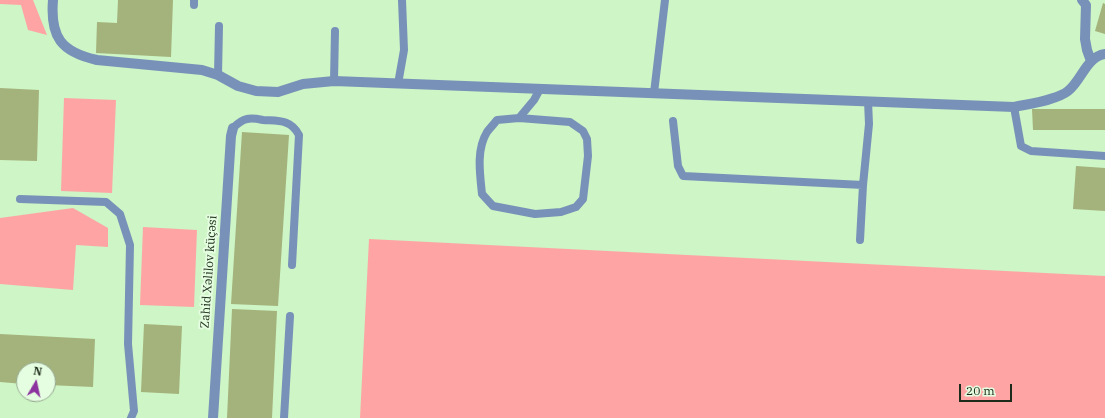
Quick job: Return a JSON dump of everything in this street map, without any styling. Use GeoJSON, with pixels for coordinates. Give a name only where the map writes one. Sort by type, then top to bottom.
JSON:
{"type":"FeatureCollection","features":[{"type":"Feature","properties":{"kind":"street"},"geometry":{"type":"LineString","coordinates":[[53,0],[55,34],[72,52],[82,57],[97,60],[202,70],[218,75],[238,86],[256,91],[278,92],[303,84],[334,81],[1014,107],[1052,98],[1068,91],[1091,61],[1105,54]]}},
{"type":"Feature","properties":{"kind":"street"},"geometry":{"type":"LineString","coordinates":[[1086,2],[1085,39],[1091,61]]}},
{"type":"Feature","properties":{"kind":"street","name":"Zahid Xəlilov küçəsi"},"geometry":{"type":"LineString","coordinates":[[213,418],[231,136],[233,128]]}},
{"type":"Feature","properties":{"kind":"lane"},"geometry":{"type":"LineString","coordinates":[[398,84],[404,50],[402,0]]}},
{"type":"Feature","properties":{"kind":"lane"},"geometry":{"type":"LineString","coordinates":[[654,93],[665,0]]}},
{"type":"Feature","properties":{"kind":"lane"},"geometry":{"type":"LineString","coordinates":[[218,75],[219,26]]}},
{"type":"Feature","properties":{"kind":"lane"},"geometry":{"type":"LineString","coordinates":[[334,81],[335,31]]}},
{"type":"Feature","properties":{"kind":"lane"},"geometry":{"type":"LineString","coordinates":[[519,118],[570,122],[583,131],[587,139],[588,156],[583,199],[576,207],[561,212],[535,214],[493,206],[482,194],[479,169],[481,148],[487,132],[497,120],[519,118],[534,100],[540,89]]}},
{"type":"Feature","properties":{"kind":"lane"},"geometry":{"type":"LineString","coordinates":[[860,240],[863,185],[869,124],[868,101]]}},
{"type":"Feature","properties":{"kind":"lane"},"geometry":{"type":"LineString","coordinates":[[1014,107],[1021,146],[1031,151],[1105,156]]}},
{"type":"Feature","properties":{"kind":"lane"},"geometry":{"type":"LineString","coordinates":[[233,128],[239,122],[247,119],[282,121],[291,124],[299,135],[292,265]]}},
{"type":"Feature","properties":{"kind":"lane"},"geometry":{"type":"LineString","coordinates":[[673,120],[678,166],[683,176],[863,185]]}},
{"type":"Feature","properties":{"kind":"lane"},"geometry":{"type":"LineString","coordinates":[[20,199],[106,202],[120,214],[130,245],[128,344],[134,411],[132,418]]}},
{"type":"Feature","properties":{"kind":"lane"},"geometry":{"type":"LineString","coordinates":[[284,418],[290,316]]}},
{"type":"Feature","properties":{"kind":"shaded area"},"geometry":{"type":"Polygon","coordinates":[[[0,0],[33,0],[47,35],[28,30],[21,5],[0,4],[0,0]]]}},
{"type":"Feature","properties":{"kind":"shaded area"},"geometry":{"type":"Polygon","coordinates":[[[64,98],[116,100],[112,193],[61,191],[64,98]]]}},
{"type":"Feature","properties":{"kind":"shaded area"},"geometry":{"type":"Polygon","coordinates":[[[73,208],[108,228],[108,247],[76,245],[73,290],[0,284],[0,218],[73,208]]]}},
{"type":"Feature","properties":{"kind":"shaded area"},"geometry":{"type":"Polygon","coordinates":[[[143,227],[197,230],[194,307],[140,305],[143,227]]]}},
{"type":"Feature","properties":{"kind":"shaded area"},"geometry":{"type":"Polygon","coordinates":[[[369,239],[1105,276],[1105,418],[360,418],[369,239]]]}},
{"type":"Feature","properties":{"kind":"building"},"geometry":{"type":"Polygon","coordinates":[[[118,0],[173,0],[171,57],[96,53],[97,22],[117,23],[118,0]]]}},
{"type":"Feature","properties":{"kind":"building"},"geometry":{"type":"Polygon","coordinates":[[[1103,3],[1105,4],[1105,34],[1095,31],[1103,3]]]}},
{"type":"Feature","properties":{"kind":"building"},"geometry":{"type":"Polygon","coordinates":[[[0,88],[39,90],[37,161],[0,160],[0,88]]]}},
{"type":"Feature","properties":{"kind":"building"},"geometry":{"type":"Polygon","coordinates":[[[1032,109],[1105,109],[1105,130],[1033,130],[1032,109]]]}},
{"type":"Feature","properties":{"kind":"building"},"geometry":{"type":"Polygon","coordinates":[[[242,132],[289,135],[278,306],[231,304],[242,132]]]}},
{"type":"Feature","properties":{"kind":"building"},"geometry":{"type":"Polygon","coordinates":[[[1076,166],[1105,168],[1105,211],[1073,209],[1076,166]]]}},
{"type":"Feature","properties":{"kind":"building"},"geometry":{"type":"Polygon","coordinates":[[[232,309],[277,311],[272,418],[227,418],[232,309]]]}},
{"type":"Feature","properties":{"kind":"building"},"geometry":{"type":"Polygon","coordinates":[[[144,324],[182,326],[179,394],[141,392],[144,324]]]}},
{"type":"Feature","properties":{"kind":"building"},"geometry":{"type":"Polygon","coordinates":[[[0,334],[95,339],[93,387],[56,385],[56,362],[16,362],[16,383],[0,382],[0,334]]]}}]}
